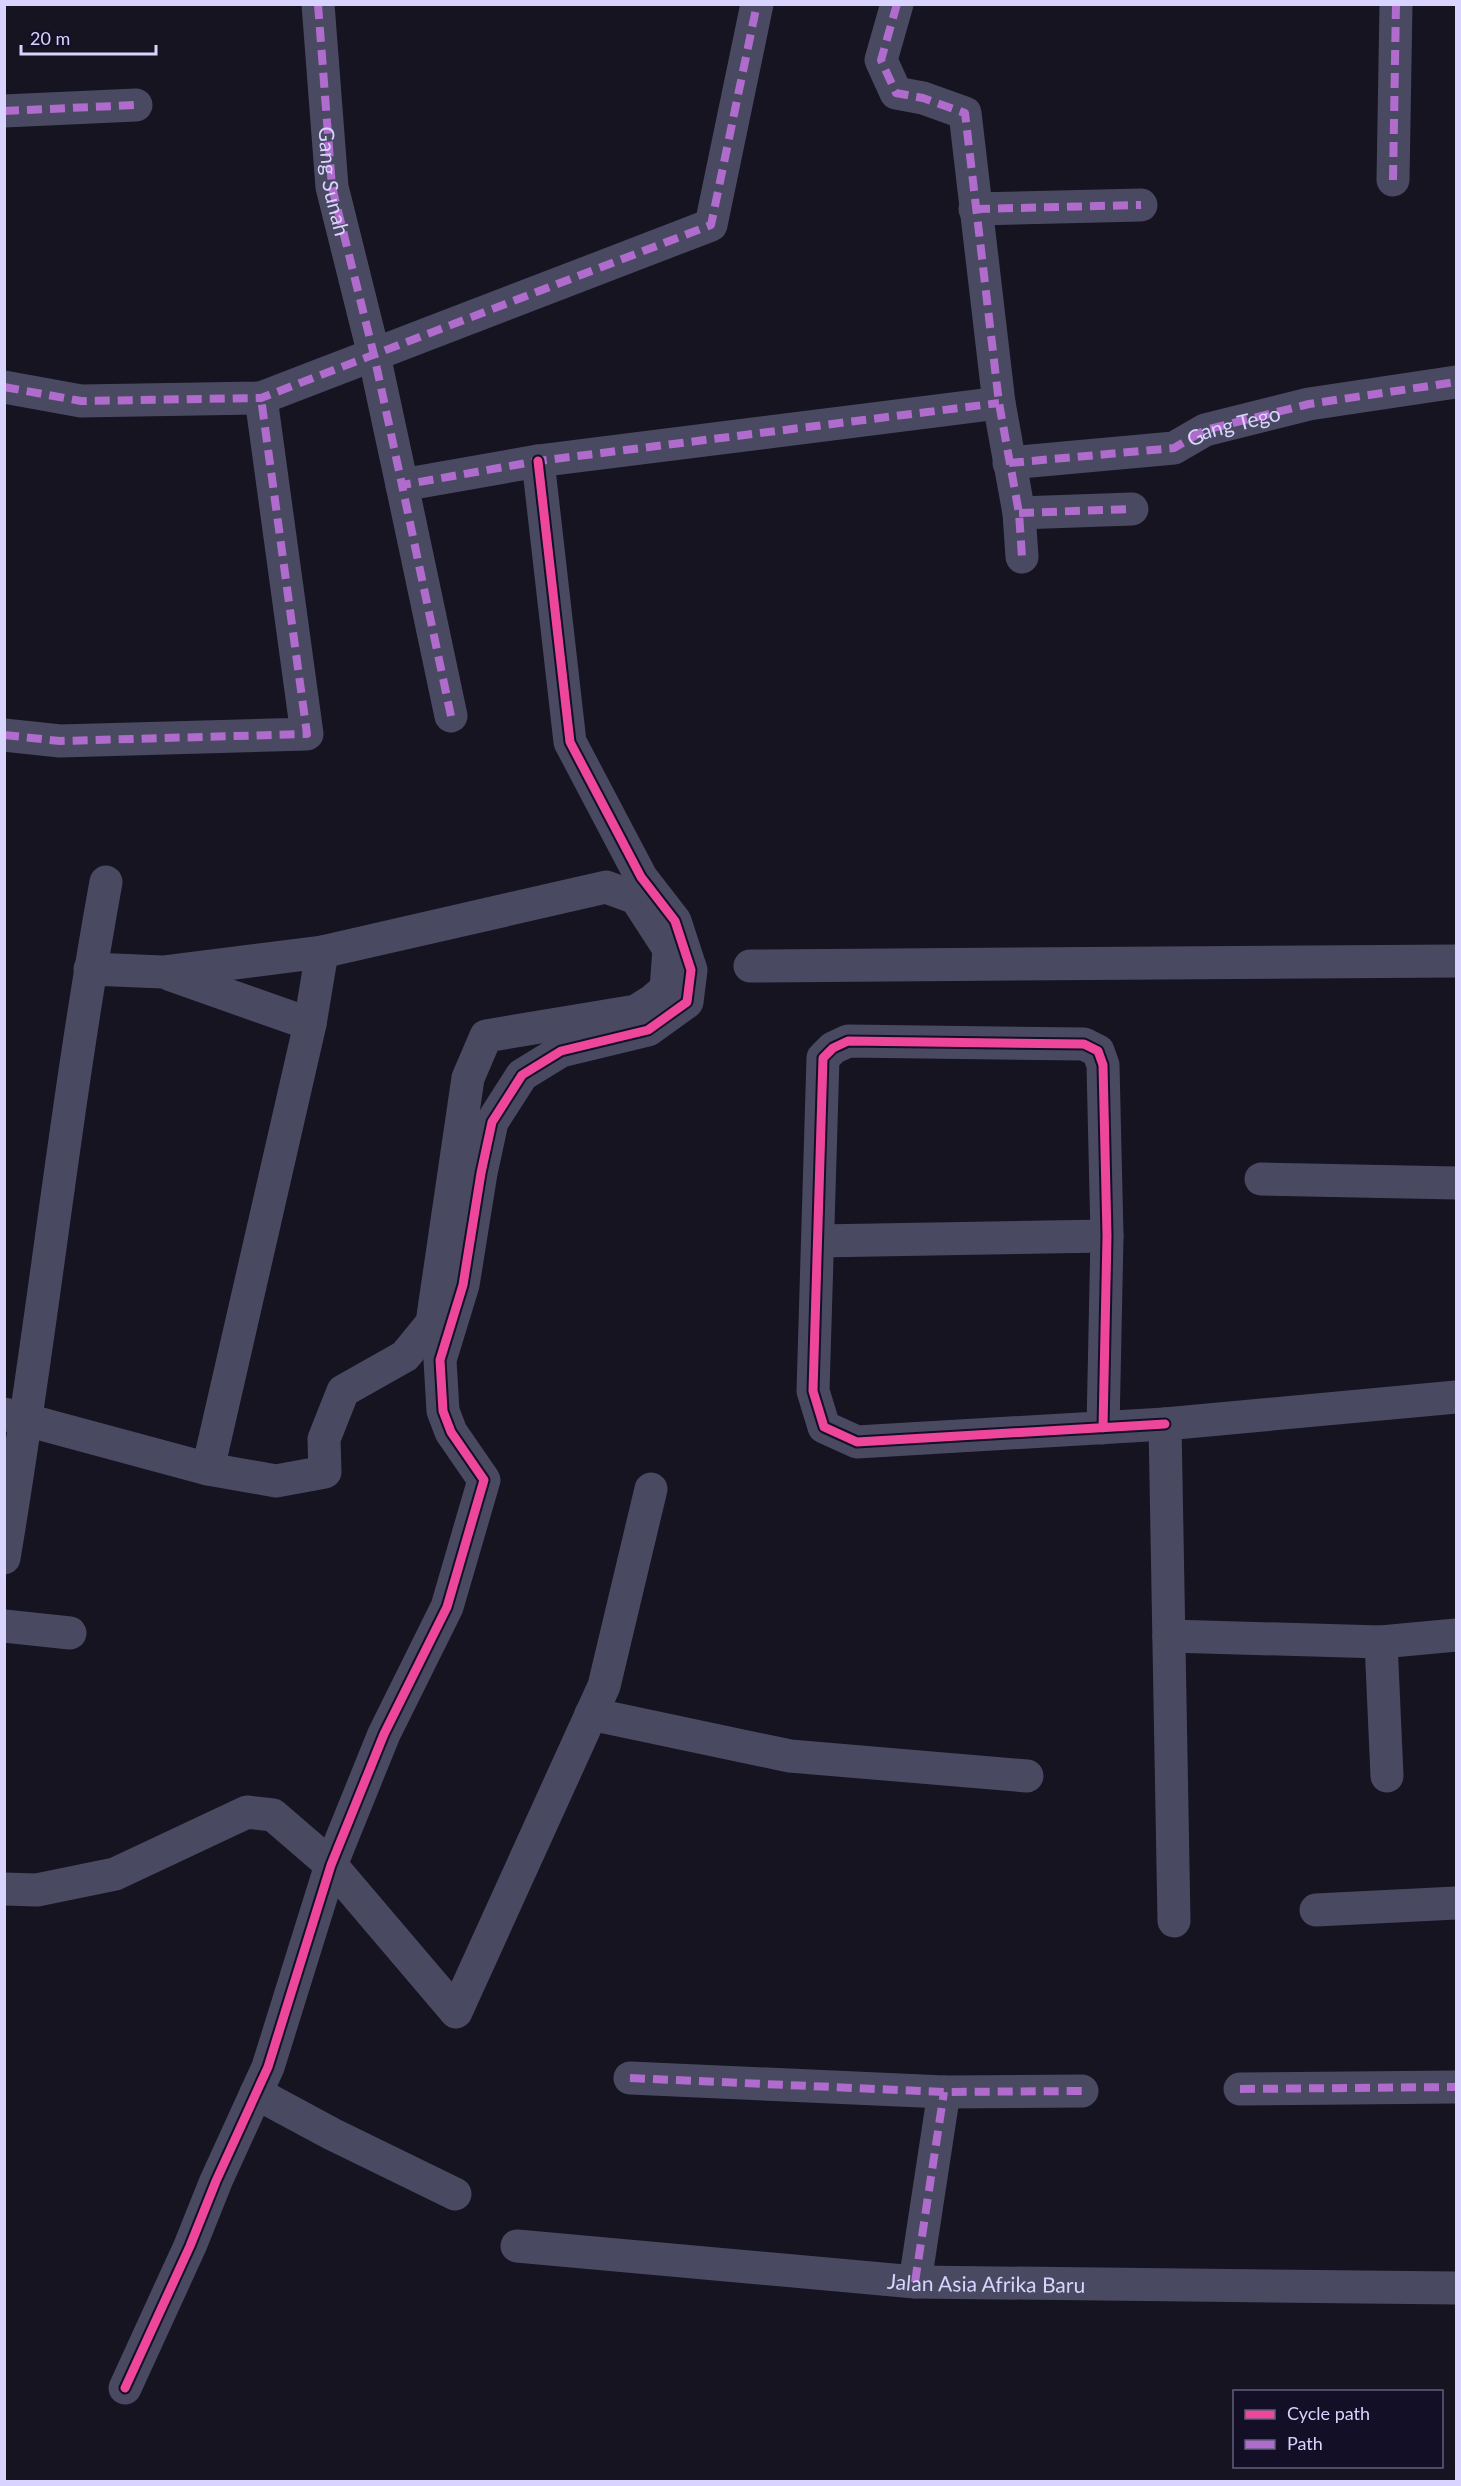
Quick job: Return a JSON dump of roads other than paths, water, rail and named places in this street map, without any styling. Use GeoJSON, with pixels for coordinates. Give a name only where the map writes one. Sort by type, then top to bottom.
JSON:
{"type":"FeatureCollection","features":[{"type":"Feature","properties":{"kind":"street","name":"Gang Sunah"},"geometry":{"type":"LineString","coordinates":[[318,4],[332,187],[374,355],[451,716]]}},
{"type":"Feature","properties":{"kind":"street"},"geometry":{"type":"LineString","coordinates":[[4,387],[81,401],[261,398],[711,225],[757,4]]}},
{"type":"Feature","properties":{"kind":"street"},"geometry":{"type":"LineString","coordinates":[[897,4],[881,60],[896,93],[965,113],[999,403],[1018,513],[1022,557]]}},
{"type":"Feature","properties":{"kind":"street"},"geometry":{"type":"LineString","coordinates":[[1393,180],[1396,4]]}},
{"type":"Feature","properties":{"kind":"street"},"geometry":{"type":"LineString","coordinates":[[4,111],[136,105]]}},
{"type":"Feature","properties":{"kind":"street"},"geometry":{"type":"LineString","coordinates":[[975,209],[1142,205]]}},
{"type":"Feature","properties":{"kind":"street","name":"Gang Tego"},"geometry":{"type":"LineString","coordinates":[[1009,463],[1174,448],[1205,430],[1309,404],[1456,382]]}},
{"type":"Feature","properties":{"kind":"street"},"geometry":{"type":"LineString","coordinates":[[4,735],[60,741],[307,734],[261,398]]}},
{"type":"Feature","properties":{"kind":"street"},"geometry":{"type":"LineString","coordinates":[[402,485],[538,461],[999,403]]}},
{"type":"Feature","properties":{"kind":"street"},"geometry":{"type":"LineString","coordinates":[[125,2388],[268,2067],[330,1865],[384,1734],[447,1607],[484,1480],[451,1432],[443,1411],[440,1360],[463,1285],[481,1173],[492,1122],[522,1074],[561,1051],[648,1030],[687,1002],[691,970],[675,921],[641,877],[570,742],[538,461]]}},
{"type":"Feature","properties":{"kind":"street"},"geometry":{"type":"LineString","coordinates":[[1018,513],[1132,509]]}},
{"type":"Feature","properties":{"kind":"street"},"geometry":{"type":"LineString","coordinates":[[4,1558],[16,1416],[106,882]]}},
{"type":"Feature","properties":{"kind":"street"},"geometry":{"type":"LineString","coordinates":[[16,1416],[208,1468],[276,1481],[325,1472],[324,1439],[342,1391],[405,1356],[432,1323],[468,1078],[486,1036],[636,1011],[666,989],[669,949],[636,898],[606,887],[322,952],[163,972],[90,969]]}},
{"type":"Feature","properties":{"kind":"street"},"geometry":{"type":"LineString","coordinates":[[208,1468],[310,1024],[322,952]]}},
{"type":"Feature","properties":{"kind":"street"},"geometry":{"type":"LineString","coordinates":[[750,966],[1456,961]]}},
{"type":"Feature","properties":{"kind":"street"},"geometry":{"type":"LineString","coordinates":[[163,972],[310,1024]]}},
{"type":"Feature","properties":{"kind":"street"},"geometry":{"type":"LineString","coordinates":[[1103,1428],[1107,1236],[1103,1065],[1098,1051],[1084,1044],[848,1041],[833,1048],[823,1058],[813,1391],[824,1427],[857,1442],[1103,1428],[1166,1424],[1456,1397]]}},
{"type":"Feature","properties":{"kind":"street"},"geometry":{"type":"LineString","coordinates":[[1261,1179],[1456,1183]]}},
{"type":"Feature","properties":{"kind":"street"},"geometry":{"type":"LineString","coordinates":[[818,1241],[1107,1236]]}},
{"type":"Feature","properties":{"kind":"street"},"geometry":{"type":"LineString","coordinates":[[1166,1424],[1174,1921]]}},
{"type":"Feature","properties":{"kind":"street"},"geometry":{"type":"LineString","coordinates":[[4,1889],[37,1890],[115,1874],[247,1812],[273,1815],[330,1865],[456,2012],[604,1686],[651,1489]]}},
{"type":"Feature","properties":{"kind":"street"},"geometry":{"type":"LineString","coordinates":[[4,1626],[70,1633]]}},
{"type":"Feature","properties":{"kind":"street"},"geometry":{"type":"LineString","coordinates":[[1169,1636],[1381,1642],[1456,1635]]}},
{"type":"Feature","properties":{"kind":"street"},"geometry":{"type":"LineString","coordinates":[[1381,1642],[1387,1776]]}},
{"type":"Feature","properties":{"kind":"street"},"geometry":{"type":"LineString","coordinates":[[591,1714],[790,1756],[1027,1776]]}},
{"type":"Feature","properties":{"kind":"street"},"geometry":{"type":"LineString","coordinates":[[1316,1910],[1456,1903]]}},
{"type":"Feature","properties":{"kind":"street"},"geometry":{"type":"LineString","coordinates":[[630,2078],[944,2092],[1082,2091]]}},
{"type":"Feature","properties":{"kind":"street"},"geometry":{"type":"LineString","coordinates":[[1240,2090],[1456,2087]]}},
{"type":"Feature","properties":{"kind":"street"},"geometry":{"type":"LineString","coordinates":[[915,2282],[944,2092]]}},
{"type":"Feature","properties":{"kind":"street"},"geometry":{"type":"LineString","coordinates":[[256,2093],[332,2134],[455,2194]]}},
{"type":"Feature","properties":{"kind":"street","name":"Jalan Asia Afrika Baru"},"geometry":{"type":"LineString","coordinates":[[517,2246],[915,2282],[1456,2288]]}}]}
